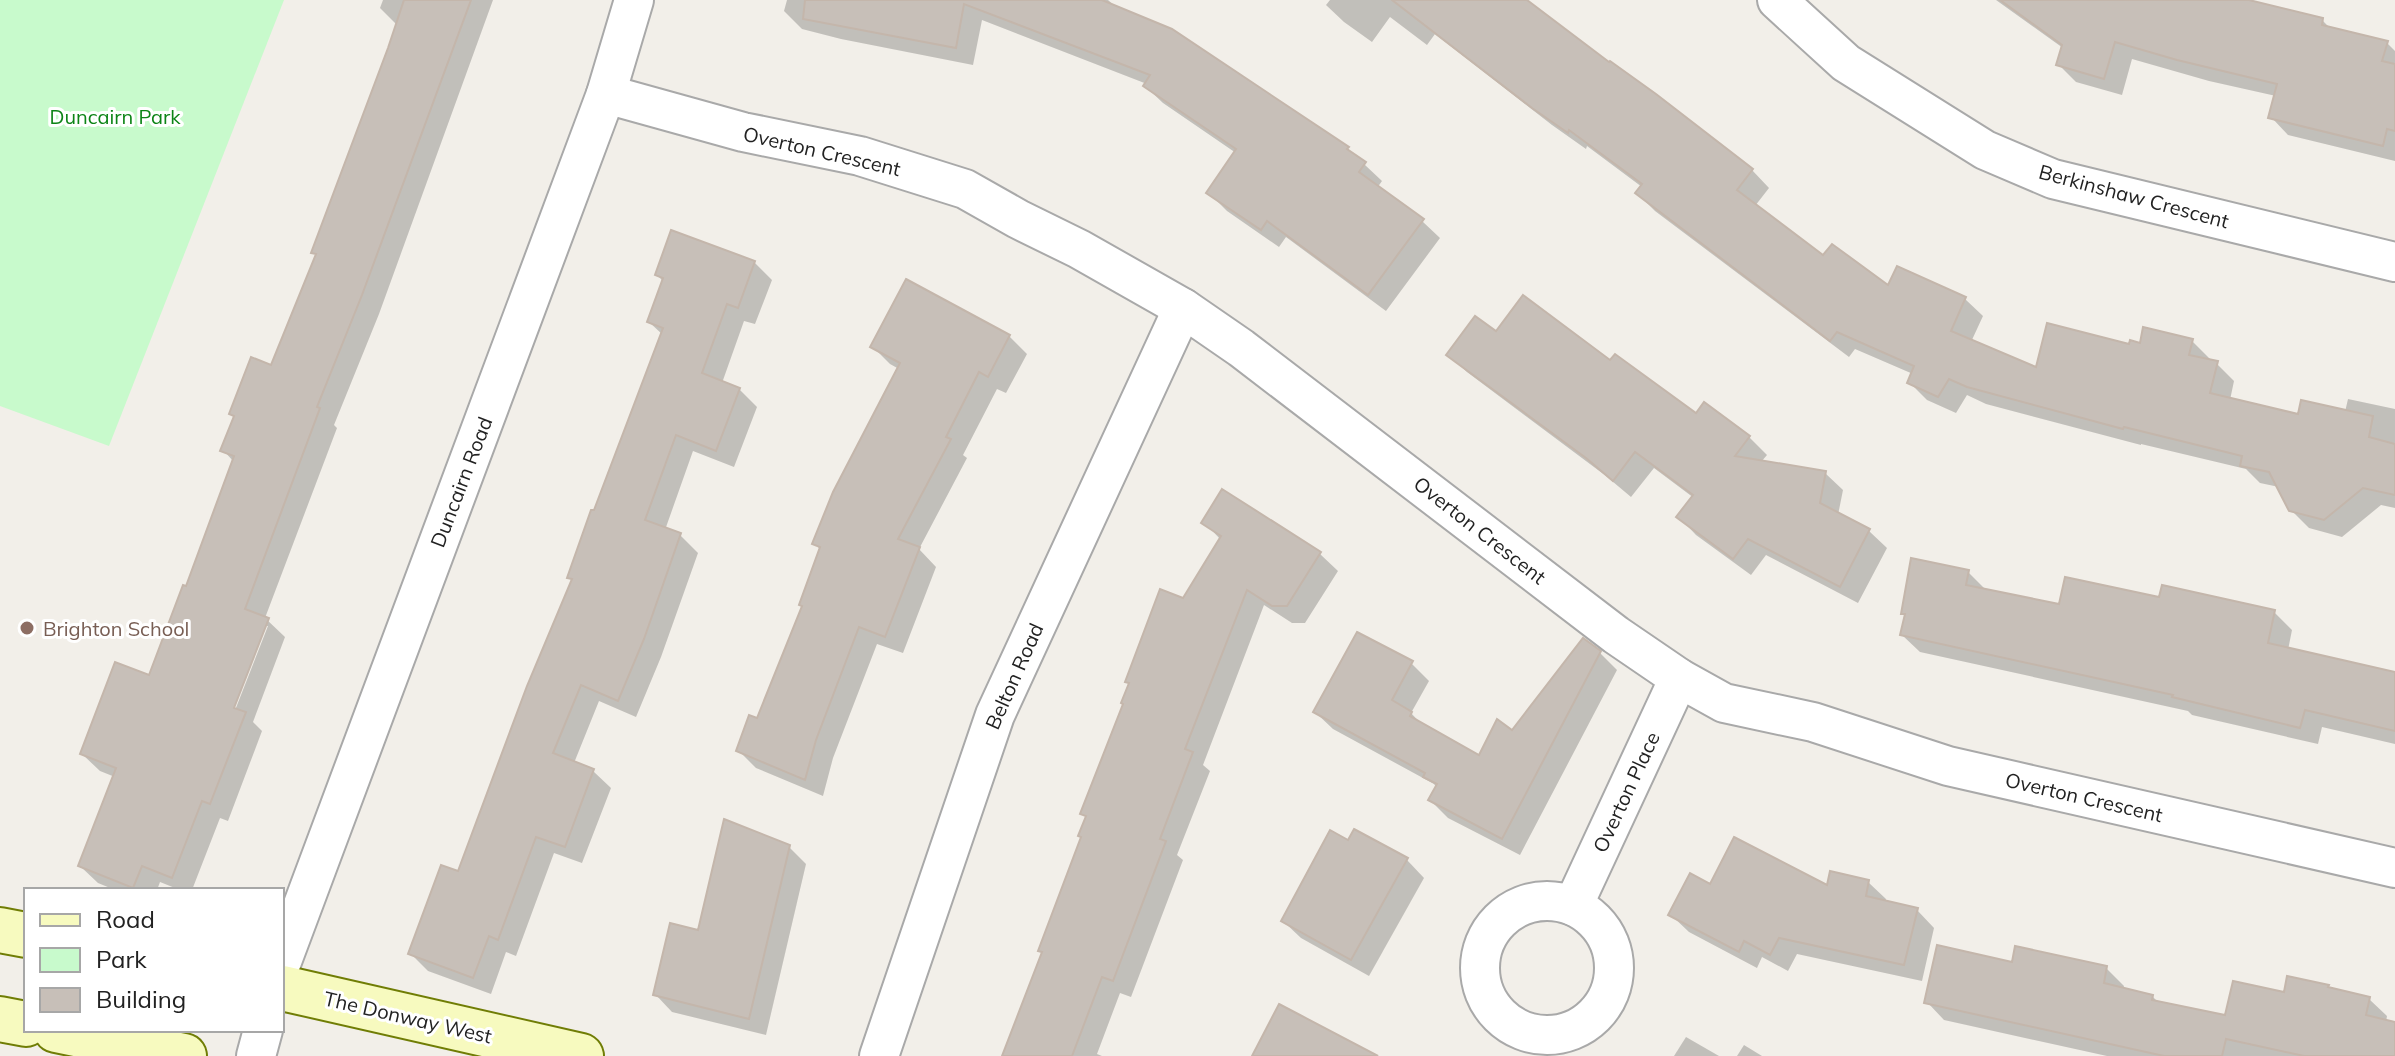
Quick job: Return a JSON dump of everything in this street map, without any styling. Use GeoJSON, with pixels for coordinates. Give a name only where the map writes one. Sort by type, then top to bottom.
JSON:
{"type":"FeatureCollection","features":[{"type":"Feature","properties":{"kind":"street","name":"Duncairn Road"},"geometry":{"type":"LineString","coordinates":[[284,956],[606,94],[634,0]]}},
{"type":"Feature","properties":{"kind":"street","name":"Berkinshaw Crescent"},"geometry":{"type":"LineString","coordinates":[[1777,0],[1846,63],[1985,150],[2053,179],[2395,262]]}},
{"type":"Feature","properties":{"kind":"street","name":"Overton Crescent"},"geometry":{"type":"LineString","coordinates":[[606,94],[743,132],[860,156],[965,189],[1079,249],[1183,308],[1241,348],[1616,635],[1679,678],[1724,703],[1813,722],[1948,766],[2395,868]]}},
{"type":"Feature","properties":{"kind":"street","name":"Belton Road"},"geometry":{"type":"LineString","coordinates":[[879,1056],[995,715],[1183,308]]}},
{"type":"Feature","properties":{"kind":"street","name":"Overton Place"},"geometry":{"type":"LineString","coordinates":[[1573,906],[1679,678]]}},
{"type":"Feature","properties":{"kind":"street"},"geometry":{"type":"LineString","coordinates":[[0,930],[24,935]]}},
{"type":"Feature","properties":{"kind":"street","name":"The Donway West"},"geometry":{"type":"LineString","coordinates":[[284,988],[581,1056]]}},
{"type":"Feature","properties":{"kind":"street"},"geometry":{"type":"LineString","coordinates":[[0,1019],[24,1024]]}},
{"type":"Feature","properties":{"kind":"street"},"geometry":{"type":"LineString","coordinates":[[66,1032],[184,1056]]}},
{"type":"Feature","properties":{"kind":"street"},"geometry":{"type":"LineString","coordinates":[[256,1056],[262,1032]]}},
{"type":"Feature","properties":{"kind":"green space","name":"Duncairn Park"},"geometry":{"type":"Polygon","coordinates":[[[0,0],[284,0],[109,446],[0,406],[0,0]]]}},
{"type":"Feature","properties":{"kind":"building"},"geometry":{"type":"Polygon","coordinates":[[[404,0],[471,0],[362,295],[317,407],[320,408],[245,609],[269,618],[234,708],[246,712],[210,804],[202,801],[172,878],[142,866],[133,888],[78,866],[116,768],[80,754],[115,662],[149,675],[234,456],[220,451],[234,416],[229,414],[251,357],[271,365],[316,254],[311,253],[404,0]]]}},
{"type":"Feature","properties":{"kind":"building"},"geometry":{"type":"Polygon","coordinates":[[[805,0],[1102,0],[1172,29],[1349,147],[1347,149],[1366,162],[1359,172],[1424,219],[1368,295],[1267,221],[1261,230],[1206,193],[1236,149],[1143,86],[1150,75],[964,4],[956,48],[803,19],[805,0]]]}},
{"type":"Feature","properties":{"kind":"building"},"geometry":{"type":"Polygon","coordinates":[[[1392,0],[1527,0],[1753,169],[1737,190],[1823,255],[1832,244],[1888,285],[1897,266],[1966,297],[1951,331],[2036,367],[2047,323],[2129,344],[2130,340],[2140,343],[2143,327],[2193,339],[2189,355],[2218,361],[2210,393],[2298,414],[2301,400],[2373,416],[2369,437],[2395,444],[2395,495],[2363,488],[2324,520],[2289,511],[2269,472],[2240,466],[2242,456],[2123,429],[1967,387],[1949,379],[1938,397],[1907,383],[1914,366],[1837,332],[1830,341],[1635,193],[1642,184],[1569,130],[1568,133],[1532,108],[1392,0]]]}},
{"type":"Feature","properties":{"kind":"building"},"geometry":{"type":"Polygon","coordinates":[[[2000,0],[2249,0],[2323,18],[2322,25],[2388,41],[2382,61],[2395,64],[2395,131],[2387,129],[2383,146],[2268,118],[2277,84],[2115,42],[2104,79],[2056,65],[2062,45],[2000,0]]]}},
{"type":"Feature","properties":{"kind":"building"},"geometry":{"type":"Polygon","coordinates":[[[671,230],[755,261],[738,308],[727,304],[702,373],[740,388],[716,451],[676,435],[645,520],[681,533],[644,639],[618,701],[581,685],[553,753],[594,769],[565,847],[536,837],[498,940],[489,936],[473,978],[408,954],[441,865],[458,871],[527,686],[572,579],[567,578],[591,510],[594,510],[663,328],[647,322],[663,278],[655,275],[671,230]]]}},
{"type":"Feature","properties":{"kind":"building"},"geometry":{"type":"Polygon","coordinates":[[[906,279],[1010,335],[988,377],[979,372],[946,437],[951,439],[898,539],[920,547],[885,637],[859,627],[816,740],[805,780],[736,751],[749,715],[757,718],[802,606],[799,605],[820,547],[812,544],[833,492],[900,363],[870,347],[906,279]]]}},
{"type":"Feature","properties":{"kind":"building"},"geometry":{"type":"Polygon","coordinates":[[[1523,295],[1610,360],[1615,354],[1696,413],[1704,402],[1750,436],[1735,456],[1826,471],[1820,503],[1870,529],[1840,587],[1748,539],[1733,559],[1676,517],[1693,495],[1635,452],[1613,481],[1446,355],[1475,316],[1496,331],[1523,295]]]}},
{"type":"Feature","properties":{"kind":"building"},"geometry":{"type":"Polygon","coordinates":[[[1222,489],[1321,552],[1287,606],[1272,606],[1247,590],[1185,749],[1193,752],[1160,839],[1166,841],[1113,981],[1102,977],[1072,1056],[1002,1056],[1081,837],[1078,836],[1086,816],[1080,814],[1123,704],[1129,683],[1125,682],[1160,589],[1183,598],[1221,536],[1201,523],[1222,489]]]}},
{"type":"Feature","properties":{"kind":"building"},"geometry":{"type":"Polygon","coordinates":[[[1911,558],[1969,570],[1966,585],[2059,604],[2065,577],[2159,597],[2162,585],[2275,610],[2268,643],[2395,672],[2395,731],[2305,710],[2300,728],[2173,695],[1900,635],[1911,558]]]}},
{"type":"Feature","properties":{"kind":"building"},"geometry":{"type":"Polygon","coordinates":[[[1357,632],[1413,661],[1392,700],[1412,712],[1410,716],[1479,755],[1497,719],[1512,730],[1583,638],[1601,651],[1502,839],[1428,800],[1437,784],[1423,777],[1425,773],[1313,712],[1357,632]]]}},
{"type":"Feature","properties":{"kind":"building"},"geometry":{"type":"Polygon","coordinates":[[[724,819],[790,845],[749,1019],[653,995],[670,923],[698,930],[724,819]]]}},
{"type":"Feature","properties":{"kind":"building"},"geometry":{"type":"Polygon","coordinates":[[[1354,829],[1408,858],[1351,960],[1281,921],[1330,830],[1348,840],[1354,829]]]}},
{"type":"Feature","properties":{"kind":"building"},"geometry":{"type":"Polygon","coordinates":[[[1734,837],[1827,885],[1830,871],[1869,880],[1866,896],[1918,908],[1904,965],[1779,938],[1770,955],[1744,941],[1739,952],[1668,915],[1690,873],[1710,884],[1734,837]]]}},
{"type":"Feature","properties":{"kind":"building"},"geometry":{"type":"Polygon","coordinates":[[[1937,945],[2012,962],[2015,946],[2107,966],[2104,983],[2153,995],[2152,1000],[2225,1015],[2233,981],[2284,992],[2287,976],[2329,985],[2370,997],[2366,1015],[2395,1022],[2395,1056],[2304,1056],[2226,1039],[2222,1056],[2164,1056],[1924,1003],[1937,945]]]}},
{"type":"Feature","properties":{"kind":"building"},"geometry":{"type":"Polygon","coordinates":[[[1279,1004],[1300,1015],[1378,1056],[1252,1056],[1279,1004]]]}},
{"type":"Feature","properties":{"kind":"place","name":"Brighton School"},"geometry":{"type":"Point","coordinates":[27,628]}}]}
